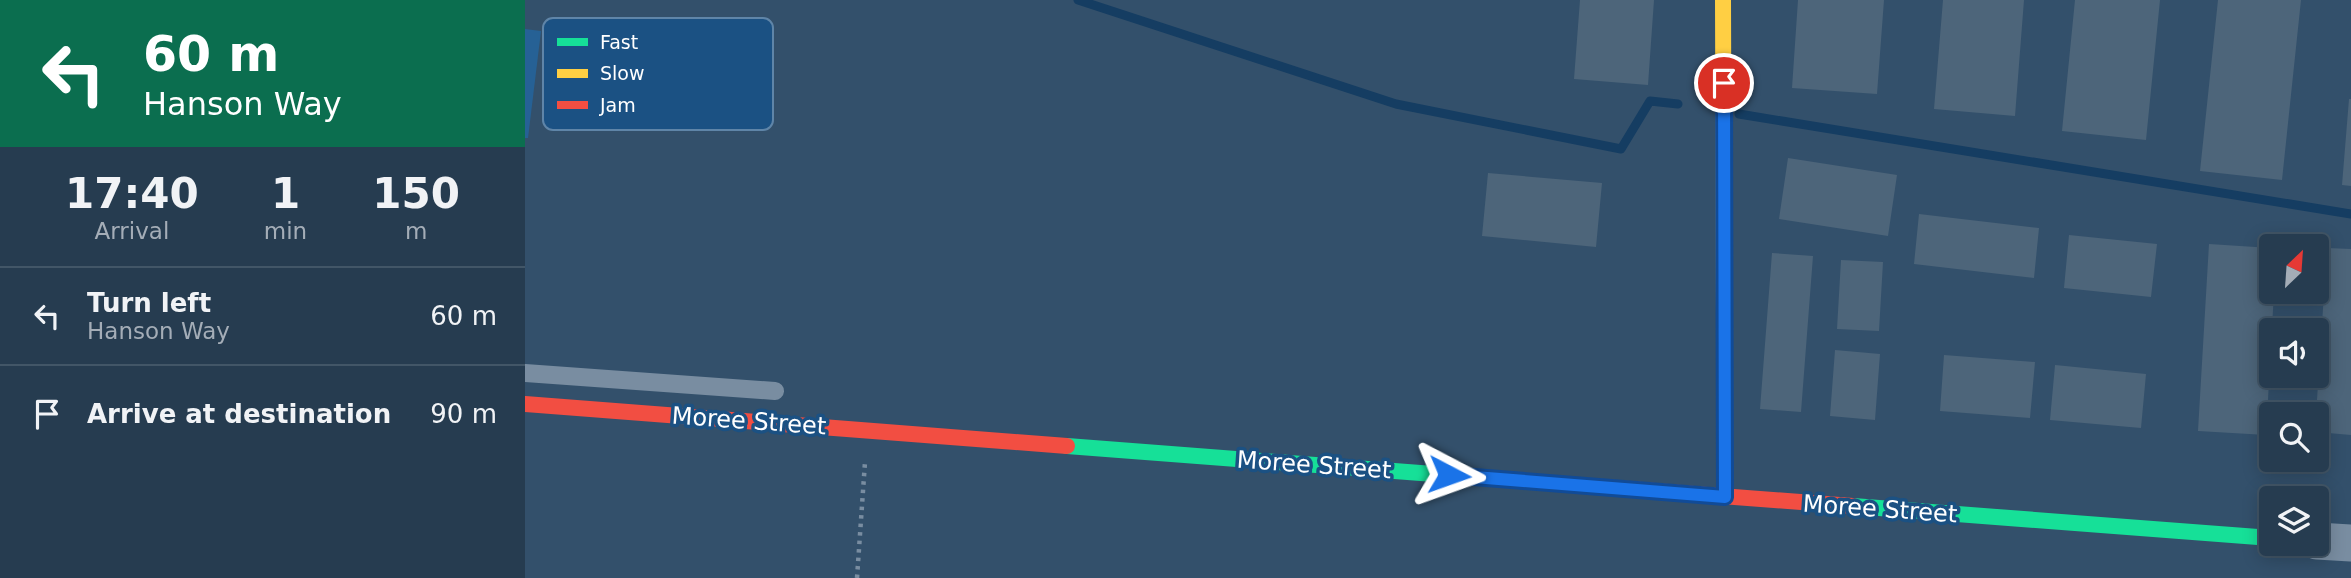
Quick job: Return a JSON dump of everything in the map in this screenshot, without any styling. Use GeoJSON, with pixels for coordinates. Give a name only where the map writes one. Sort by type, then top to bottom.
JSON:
{"type":"FeatureCollection","features":[{"type":"Feature","properties":{"kind":"street"},"geometry":{"type":"LineString","coordinates":[[1723,0],[1725,497]]}},
{"type":"Feature","properties":{"kind":"street","name":"Moree Street"},"geometry":{"type":"LineString","coordinates":[[525,404],[2259,537]]}},
{"type":"Feature","properties":{"kind":"street"},"geometry":{"type":"LineString","coordinates":[[2329,542],[2351,543]]}},
{"type":"Feature","properties":{"kind":"lane","name":"Moree Street"},"geometry":{"type":"LineString","coordinates":[[525,373],[775,391]]}},
{"type":"Feature","properties":{"kind":"path"},"geometry":{"type":"LineString","coordinates":[[857,578],[868,430]]}},
{"type":"Feature","properties":{"kind":"shaded area"},"geometry":{"type":"Polygon","coordinates":[[[525,29],[541,31],[528,138],[525,138],[525,29]]]}},
{"type":"Feature","properties":{"kind":"building"},"geometry":{"type":"Polygon","coordinates":[[[1580,0],[1654,0],[1648,85],[1574,79],[1580,0]]]}},
{"type":"Feature","properties":{"kind":"building"},"geometry":{"type":"Polygon","coordinates":[[[1798,0],[1884,0],[1877,94],[1792,88],[1798,0]]]}},
{"type":"Feature","properties":{"kind":"building"},"geometry":{"type":"Polygon","coordinates":[[[1943,0],[2024,0],[2015,116],[1934,109],[1943,0]]]}},
{"type":"Feature","properties":{"kind":"building"},"geometry":{"type":"Polygon","coordinates":[[[2075,0],[2160,0],[2146,140],[2062,131],[2075,0]]]}},
{"type":"Feature","properties":{"kind":"building"},"geometry":{"type":"Polygon","coordinates":[[[2218,0],[2301,0],[2282,180],[2200,171],[2218,0]]]}},
{"type":"Feature","properties":{"kind":"building"},"geometry":{"type":"Polygon","coordinates":[[[2351,99],[2351,186],[2342,185],[2351,99]]]}},
{"type":"Feature","properties":{"kind":"building"},"geometry":{"type":"Polygon","coordinates":[[[1788,158],[1897,175],[1888,236],[1779,219],[1788,158]]]}},
{"type":"Feature","properties":{"kind":"building"},"geometry":{"type":"Polygon","coordinates":[[[1488,173],[1602,183],[1596,247],[1482,236],[1488,173]]]}},
{"type":"Feature","properties":{"kind":"building"},"geometry":{"type":"Polygon","coordinates":[[[1919,214],[2039,228],[2034,278],[1914,264],[1919,214]]]}},
{"type":"Feature","properties":{"kind":"building"},"geometry":{"type":"Polygon","coordinates":[[[2069,235],[2157,244],[2151,297],[2064,288],[2069,235]]]}},
{"type":"Feature","properties":{"kind":"building"},"geometry":{"type":"Polygon","coordinates":[[[2209,244],[2259,247],[2259,304],[2273,304],[2273,318],[2259,318],[2259,388],[2269,388],[2268,402],[2259,402],[2259,435],[2198,431],[2209,244]]]}},
{"type":"Feature","properties":{"kind":"building"},"geometry":{"type":"Polygon","coordinates":[[[2329,248],[2351,249],[2351,435],[2329,433],[2329,402],[2317,402],[2318,388],[2329,388],[2329,318],[2322,318],[2323,304],[2329,304],[2329,248]]]}},
{"type":"Feature","properties":{"kind":"building"},"geometry":{"type":"Polygon","coordinates":[[[1772,253],[1813,256],[1801,412],[1760,409],[1772,253]]]}},
{"type":"Feature","properties":{"kind":"building"},"geometry":{"type":"Polygon","coordinates":[[[1841,260],[1883,262],[1879,331],[1837,329],[1841,260]]]}},
{"type":"Feature","properties":{"kind":"building"},"geometry":{"type":"Polygon","coordinates":[[[1835,350],[1880,354],[1875,420],[1830,416],[1835,350]]]}},
{"type":"Feature","properties":{"kind":"building"},"geometry":{"type":"Polygon","coordinates":[[[1944,355],[2035,362],[2030,418],[1940,411],[1944,355]]]}},
{"type":"Feature","properties":{"kind":"building"},"geometry":{"type":"Polygon","coordinates":[[[2055,365],[2146,374],[2141,428],[2050,420],[2055,365]]]}},
{"type":"Feature","properties":{"kind":"waterway"},"geometry":{"type":"LineString","coordinates":[[1078,0],[1396,104],[1621,149],[1650,101],[1678,104]]}},
{"type":"Feature","properties":{"kind":"waterway"},"geometry":{"type":"LineString","coordinates":[[1739,114],[2351,214]]}},
{"type":"Feature","properties":{"kind":"traffic: fast"},"geometry":{"type":"LineString","coordinates":[[1724,314],[1725,497]]}},
{"type":"Feature","properties":{"kind":"traffic: fast"},"geometry":{"type":"LineString","coordinates":[[1067,446],[1486,478]]}},
{"type":"Feature","properties":{"kind":"traffic: fast"},"geometry":{"type":"LineString","coordinates":[[1853,506],[2259,537]]}},
{"type":"Feature","properties":{"kind":"traffic: slow"},"geometry":{"type":"LineString","coordinates":[[1723,0],[1724,314]]}},
{"type":"Feature","properties":{"kind":"traffic: jam"},"geometry":{"type":"LineString","coordinates":[[525,404],[1067,446]]}},
{"type":"Feature","properties":{"kind":"traffic: jam"},"geometry":{"type":"LineString","coordinates":[[1486,478],[1853,506]]}},
{"type":"Feature","properties":{"kind":"route"},"geometry":{"type":"LineString","coordinates":[[1449,475],[1725,497],[1724,83]]}}]}
